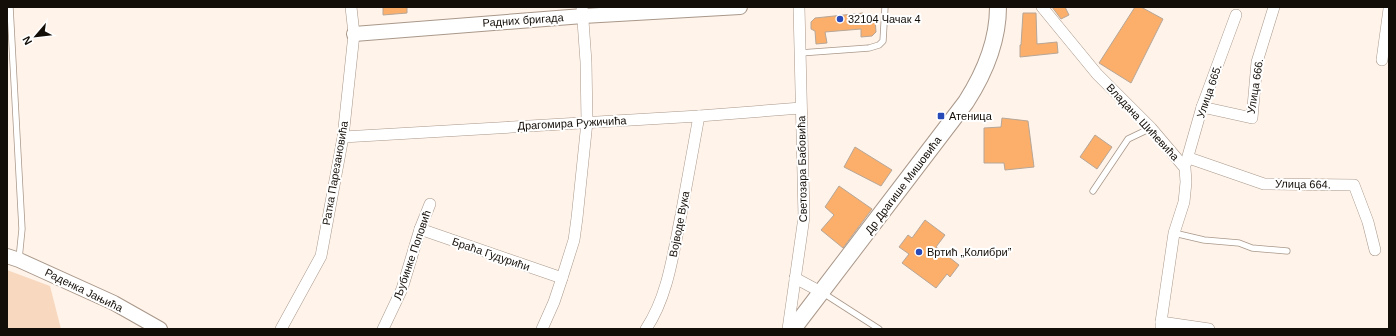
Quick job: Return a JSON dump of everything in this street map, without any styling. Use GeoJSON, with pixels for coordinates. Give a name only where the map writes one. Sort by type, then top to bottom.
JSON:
{"type":"FeatureCollection","features":[{"type":"Feature","properties":{"kind":"main road","name":"Др Драгише Мишовића"},"geometry":{"type":"LineString","coordinates":[[793,329],[974,89],[984,69],[993,43],[998,7]]}},
{"type":"Feature","properties":{"kind":"street","name":"Ратка Парезановића"},"geometry":{"type":"LineString","coordinates":[[281,329],[320,256],[343,137],[354,34],[351,7]]}},
{"type":"Feature","properties":{"kind":"street","name":"Радних бригада"},"geometry":{"type":"LineString","coordinates":[[354,34],[582,11],[740,7]]}},
{"type":"Feature","properties":{"kind":"street","name":"Светозара Бабовића"},"geometry":{"type":"LineString","coordinates":[[788,329],[804,217],[799,7]]}},
{"type":"Feature","properties":{"kind":"street","name":"Владана Шићевића"},"geometry":{"type":"LineString","coordinates":[[1042,7],[1097,74],[1187,163],[1184,202],[1174,234],[1161,326]]}},
{"type":"Feature","properties":{"kind":"street","name":"Улица 666."},"geometry":{"type":"LineString","coordinates":[[1202,107],[1252,118],[1257,62],[1274,7]]}},
{"type":"Feature","properties":{"kind":"street"},"geometry":{"type":"LineString","coordinates":[[1382,60],[1389,8]]}},
{"type":"Feature","properties":{"kind":"street"},"geometry":{"type":"LineString","coordinates":[[542,329],[554,302],[574,240],[587,122],[586,62],[582,11]]}},
{"type":"Feature","properties":{"kind":"street","name":"Улица 665."},"geometry":{"type":"LineString","coordinates":[[1187,163],[1202,107],[1236,15]]}},
{"type":"Feature","properties":{"kind":"street","name":"Драгомира Ружичића"},"geometry":{"type":"LineString","coordinates":[[343,137],[699,116],[801,108]]}},
{"type":"Feature","properties":{"kind":"street","name":"Војводе Вука"},"geometry":{"type":"LineString","coordinates":[[646,329],[651,322],[666,284],[699,116]]}},
{"type":"Feature","properties":{"kind":"street","name":"Улица 664."},"geometry":{"type":"LineString","coordinates":[[1187,163],[1264,184],[1354,185],[1368,222],[1375,250]]}},
{"type":"Feature","properties":{"kind":"street","name":"Љубинке Поповић"},"geometry":{"type":"LineString","coordinates":[[384,329],[402,289],[420,229],[430,204]]}},
{"type":"Feature","properties":{"kind":"street","name":"Браћа Гудурићи"},"geometry":{"type":"LineString","coordinates":[[420,229],[562,278]]}},
{"type":"Feature","properties":{"kind":"street","name":"Раденка Јањића"},"geometry":{"type":"LineString","coordinates":[[13,258],[114,303],[160,329]]}},
{"type":"Feature","properties":{"kind":"street"},"geometry":{"type":"LineString","coordinates":[[795,278],[821,292]]}},
{"type":"Feature","properties":{"kind":"street"},"geometry":{"type":"LineString","coordinates":[[1161,326],[1209,329]]}},
{"type":"Feature","properties":{"kind":"lane"},"geometry":{"type":"LineString","coordinates":[[10,7],[22,229],[13,258]]}},
{"type":"Feature","properties":{"kind":"lane"},"geometry":{"type":"LineString","coordinates":[[800,53],[879,46],[883,41],[885,7]]}},
{"type":"Feature","properties":{"kind":"lane"},"geometry":{"type":"LineString","coordinates":[[1093,191],[1128,139],[1151,128]]}},
{"type":"Feature","properties":{"kind":"lane"},"geometry":{"type":"LineString","coordinates":[[1174,234],[1204,240],[1239,243],[1252,248],[1287,251]]}},
{"type":"Feature","properties":{"kind":"lane"},"geometry":{"type":"LineString","coordinates":[[821,292],[879,329]]}},
{"type":"Feature","properties":{"kind":"shaded area"},"geometry":{"type":"Polygon","coordinates":[[[7,270],[50,286],[61,329],[7,329],[7,270]]]}},
{"type":"Feature","properties":{"kind":"building"},"geometry":{"type":"Polygon","coordinates":[[[383,7],[407,7],[407,13],[383,15],[383,7]]]}},
{"type":"Feature","properties":{"kind":"building"},"geometry":{"type":"Polygon","coordinates":[[[1052,7],[1065,7],[1069,15],[1061,19],[1052,7]]]}},
{"type":"Feature","properties":{"kind":"building"},"geometry":{"type":"Polygon","coordinates":[[[1135,7],[1141,7],[1163,19],[1131,83],[1099,63],[1135,7]]]}},
{"type":"Feature","properties":{"kind":"building"},"geometry":{"type":"Polygon","coordinates":[[[863,13],[864,20],[875,19],[876,32],[872,36],[861,37],[861,29],[825,32],[827,43],[816,44],[815,31],[811,29],[811,22],[815,18],[863,13]]]}},
{"type":"Feature","properties":{"kind":"building"},"geometry":{"type":"Polygon","coordinates":[[[1023,13],[1036,13],[1037,44],[1057,42],[1058,53],[1020,57],[1023,13]]]}},
{"type":"Feature","properties":{"kind":"building"},"geometry":{"type":"Polygon","coordinates":[[[1002,118],[1028,121],[1034,167],[1005,170],[1004,163],[984,163],[984,128],[1001,127],[1002,118]]]}},
{"type":"Feature","properties":{"kind":"building"},"geometry":{"type":"Polygon","coordinates":[[[1095,135],[1112,147],[1097,169],[1080,157],[1095,135]]]}},
{"type":"Feature","properties":{"kind":"building"},"geometry":{"type":"Polygon","coordinates":[[[855,147],[892,170],[881,186],[844,167],[855,147]]]}},
{"type":"Feature","properties":{"kind":"building"},"geometry":{"type":"Polygon","coordinates":[[[839,186],[872,209],[843,248],[821,230],[834,215],[825,207],[839,186]]]}},
{"type":"Feature","properties":{"kind":"building","name":"Вртић „Колибри”"},"geometry":{"type":"Polygon","coordinates":[[[925,220],[945,235],[936,247],[959,265],[950,277],[947,274],[936,288],[902,263],[909,254],[899,247],[908,235],[912,238],[925,220]]]}},
{"type":"Feature","properties":{"kind":"place","name":"32104 Чачак 4"},"geometry":{"type":"Point","coordinates":[840,19]}},
{"type":"Feature","properties":{"kind":"place","name":"Атеница"},"geometry":{"type":"Point","coordinates":[941,116]}},
{"type":"Feature","properties":{"kind":"place","name":"Вртић „Колибри”"},"geometry":{"type":"Point","coordinates":[919,252]}}]}
